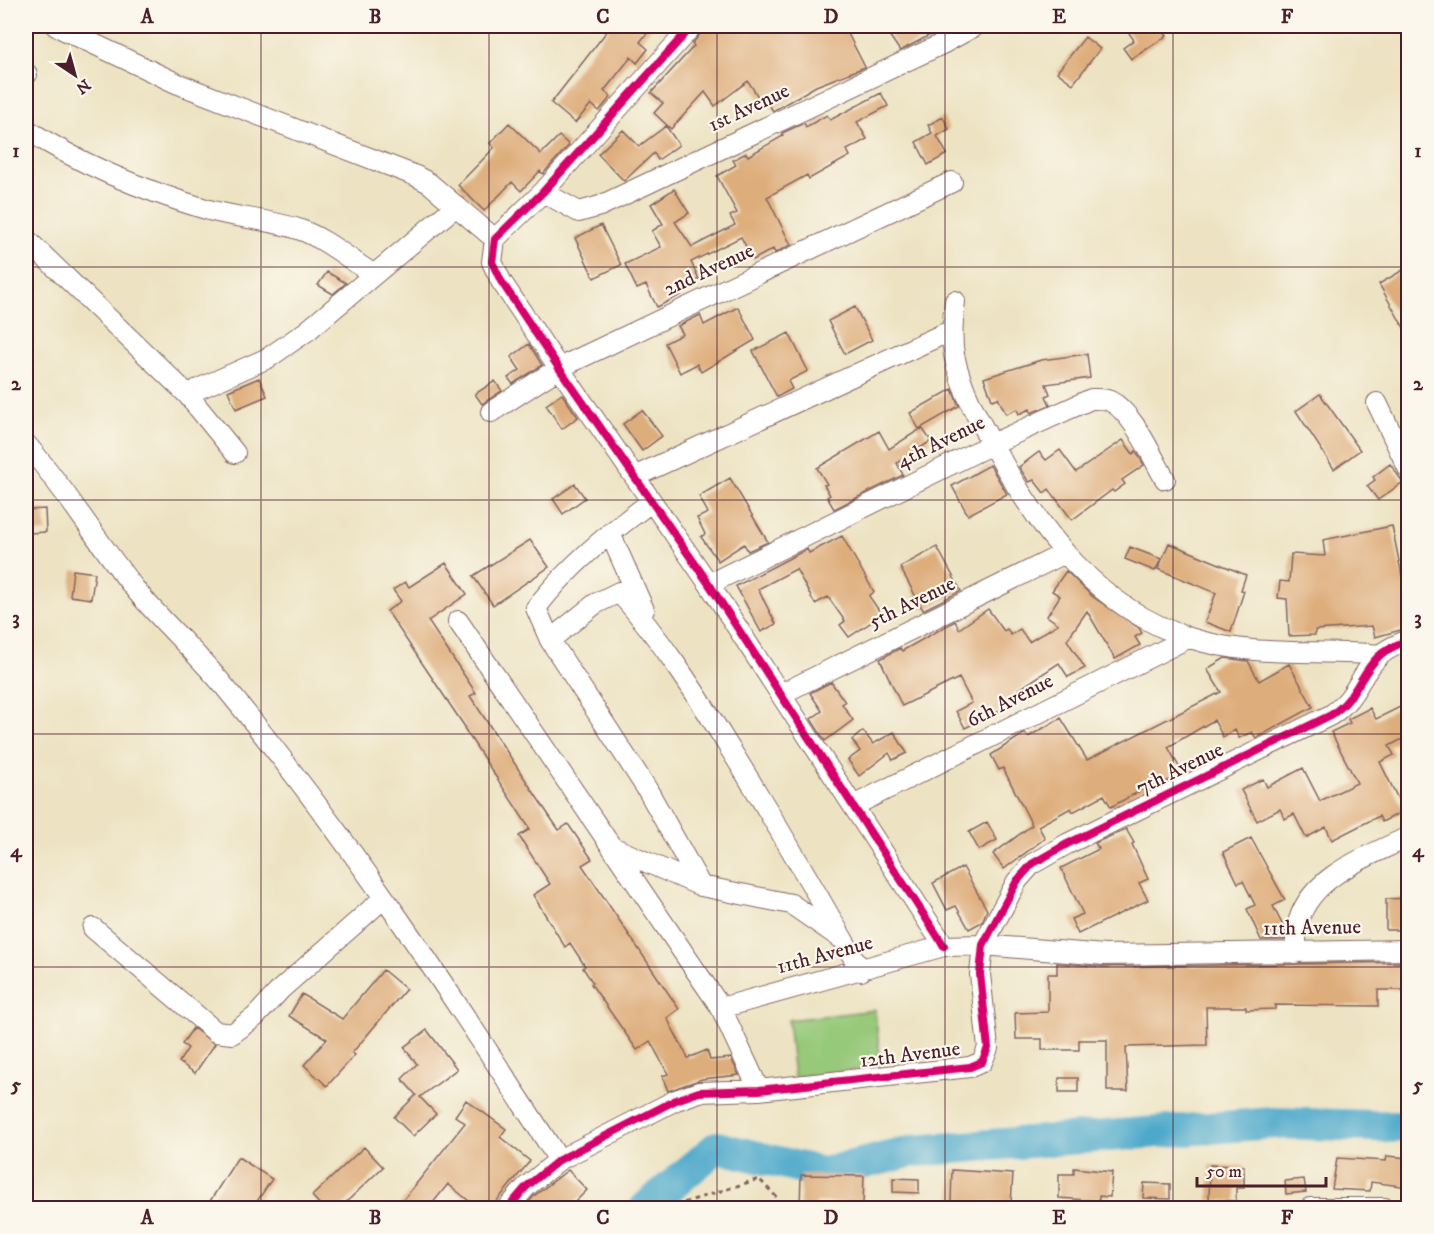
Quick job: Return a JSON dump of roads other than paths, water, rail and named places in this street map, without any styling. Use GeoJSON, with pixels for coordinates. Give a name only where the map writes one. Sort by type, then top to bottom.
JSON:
{"type":"FeatureCollection","features":[{"type":"Feature","properties":{"kind":"street"},"geometry":{"type":"LineString","coordinates":[[56,26],[176,83],[416,176],[429,183],[495,239]]}},
{"type":"Feature","properties":{"kind":"street"},"geometry":{"type":"LineString","coordinates":[[692,26],[543,192],[495,239],[492,262],[501,281],[559,368],[709,584],[944,946]]}},
{"type":"Feature","properties":{"kind":"street","name":"1st Avenue"},"geometry":{"type":"LineString","coordinates":[[543,192],[579,212],[600,206],[942,44],[975,26]]}},
{"type":"Feature","properties":{"kind":"street"},"geometry":{"type":"LineString","coordinates":[[26,129],[79,161],[129,181],[210,210],[298,229],[315,237],[373,274]]}},
{"type":"Feature","properties":{"kind":"street","name":"2nd Avenue"},"geometry":{"type":"LineString","coordinates":[[490,412],[559,368],[952,182]]}},
{"type":"Feature","properties":{"kind":"street"},"geometry":{"type":"LineString","coordinates":[[187,394],[268,358],[307,331],[456,206]]}},
{"type":"Feature","properties":{"kind":"street"},"geometry":{"type":"LineString","coordinates":[[26,239],[187,394],[235,453]]}},
{"type":"Feature","properties":{"kind":"street"},"geometry":{"type":"LineString","coordinates":[[955,300],[952,330],[959,374],[992,444],[1018,490],[1064,554],[1129,609],[1188,638],[1218,646],[1293,653],[1351,652],[1380,655]]}},
{"type":"Feature","properties":{"kind":"street"},"geometry":{"type":"LineString","coordinates":[[636,476],[952,330]]}},
{"type":"Feature","properties":{"kind":"street","name":"4th Avenue"},"geometry":{"type":"LineString","coordinates":[[709,584],[992,444],[1090,399],[1107,399],[1119,406],[1132,422],[1165,479]]}},
{"type":"Feature","properties":{"kind":"street"},"geometry":{"type":"LineString","coordinates":[[1377,403],[1408,468]]}},
{"type":"Feature","properties":{"kind":"street"},"geometry":{"type":"LineString","coordinates":[[26,444],[34,463],[121,571],[224,686],[384,898],[561,1159]]}},
{"type":"Feature","properties":{"kind":"street"},"geometry":{"type":"LineString","coordinates":[[651,502],[610,533],[550,590],[536,608],[550,640],[647,789],[701,885]]}},
{"type":"Feature","properties":{"kind":"street"},"geometry":{"type":"LineString","coordinates":[[610,533],[654,631],[776,821],[861,971]]}},
{"type":"Feature","properties":{"kind":"street","name":"5th Avenue"},"geometry":{"type":"LineString","coordinates":[[781,694],[1064,554]]}},
{"type":"Feature","properties":{"kind":"street"},"geometry":{"type":"LineString","coordinates":[[550,640],[595,604],[619,592],[654,631]]}},
{"type":"Feature","properties":{"kind":"street"},"geometry":{"type":"LineString","coordinates":[[458,621],[721,1008],[759,1090],[699,1092],[660,1108],[561,1159],[526,1187],[508,1209]]}},
{"type":"Feature","properties":{"kind":"street","name":"6th Avenue"},"geometry":{"type":"LineString","coordinates":[[853,806],[1188,638]]}},
{"type":"Feature","properties":{"kind":"street","name":"7th Avenue"},"geometry":{"type":"LineString","coordinates":[[982,945],[1006,899],[1032,864],[1067,844],[1331,715],[1350,700],[1380,655],[1408,640]]}},
{"type":"Feature","properties":{"kind":"street"},"geometry":{"type":"LineString","coordinates":[[1295,953],[1299,920],[1311,897],[1326,881],[1408,837]]}},
{"type":"Feature","properties":{"kind":"street"},"geometry":{"type":"LineString","coordinates":[[611,846],[701,885],[791,904],[843,940]]}},
{"type":"Feature","properties":{"kind":"street"},"geometry":{"type":"LineString","coordinates":[[93,928],[216,1032],[232,1034],[255,1017],[281,989],[384,898]]}},
{"type":"Feature","properties":{"kind":"street","name":"11th Avenue"},"geometry":{"type":"LineString","coordinates":[[721,1008],[861,971],[944,946],[982,945],[1105,955],[1408,950]]}},
{"type":"Feature","properties":{"kind":"street","name":"12th Avenue"},"geometry":{"type":"LineString","coordinates":[[759,1090],[970,1067],[982,1062],[988,1048],[980,974],[982,945]]}},
{"type":"Feature","properties":{"kind":"street"},"geometry":{"type":"LineString","coordinates":[[1310,1209],[1385,1209]]}},
{"type":"Feature","properties":{"kind":"waterway"},"geometry":{"type":"LineString","coordinates":[[645,1208],[717,1147],[823,1173],[914,1151],[1273,1123],[1408,1127]]}}]}
